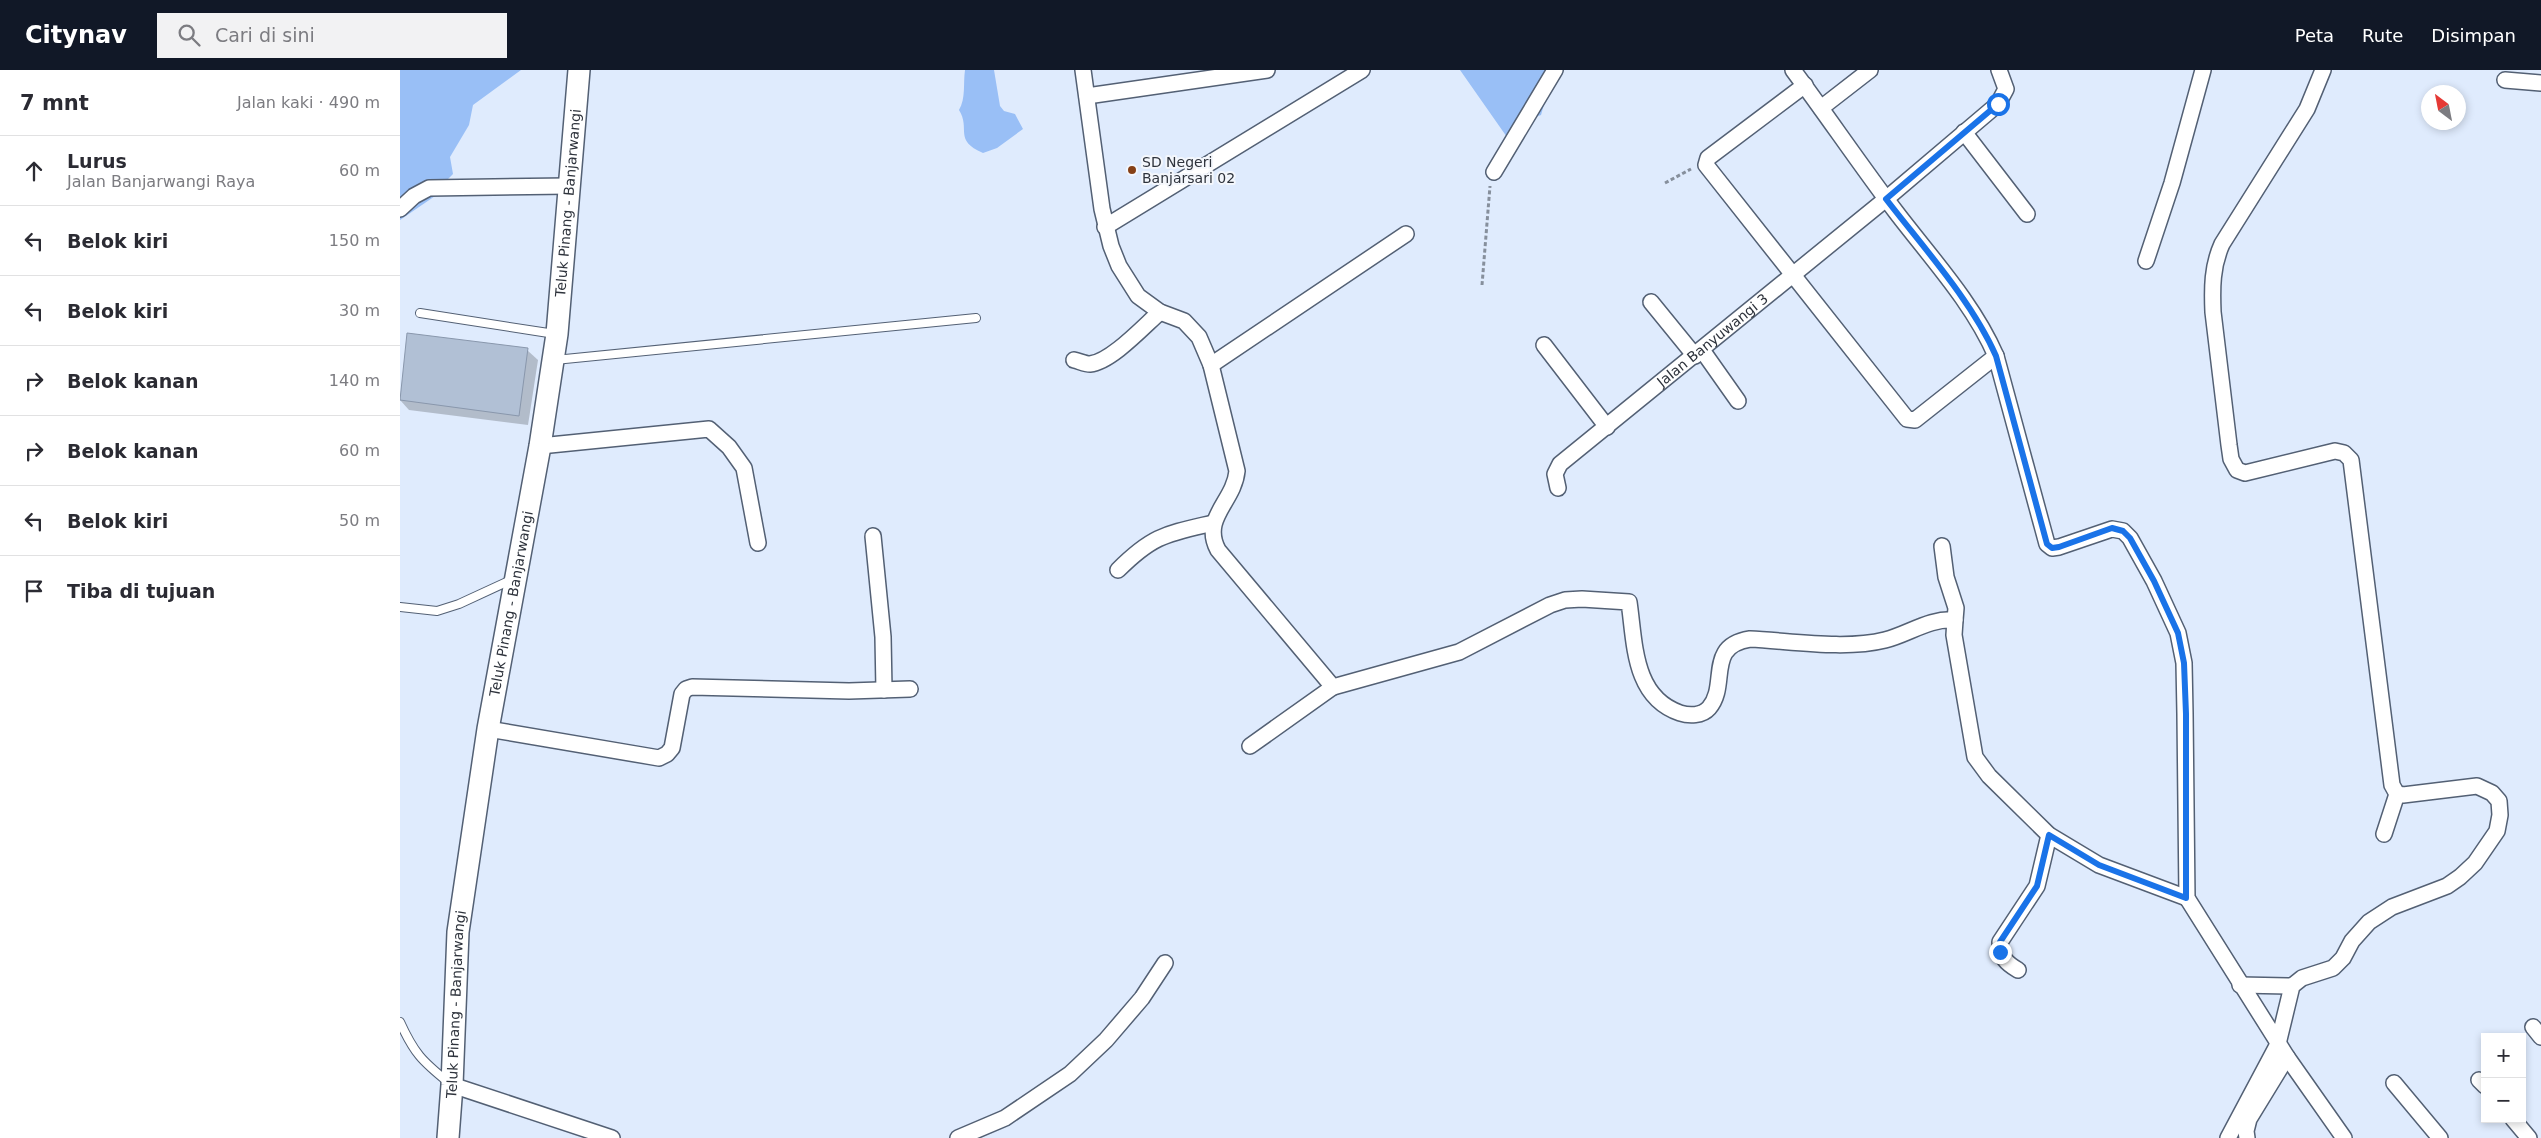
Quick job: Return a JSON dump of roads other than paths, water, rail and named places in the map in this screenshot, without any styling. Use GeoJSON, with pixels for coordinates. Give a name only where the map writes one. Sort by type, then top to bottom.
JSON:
{"type":"FeatureCollection","features":[{"type":"Feature","properties":{"kind":"main road","name":"Teluk Pinang - Banjarwangi"},"geometry":{"type":"LineString","coordinates":[[448,1138],[458,932],[488,729],[540,446],[553,360],[579,70]]}},
{"type":"Feature","properties":{"kind":"street"},"geometry":{"type":"LineString","coordinates":[[1083,70],[1105,227],[1119,266],[1138,296],[1160,312],[1184,321],[1192,328],[1199,337],[1211,364],[1237,471],[1236,482],[1213,523],[1212,533],[1218,550],[1333,687]]}},
{"type":"Feature","properties":{"kind":"street"},"geometry":{"type":"LineString","coordinates":[[1086,96],[1267,70]]}},
{"type":"Feature","properties":{"kind":"street"},"geometry":{"type":"LineString","coordinates":[[1105,227],[1262,133],[1362,70]]}},
{"type":"Feature","properties":{"kind":"street"},"geometry":{"type":"LineString","coordinates":[[1494,172],[1555,70]]}},
{"type":"Feature","properties":{"kind":"street"},"geometry":{"type":"LineString","coordinates":[[1793,70],[1886,199],[1973,313],[1996,356],[2047,544],[2052,548],[2059,547],[2112,528],[2123,531],[2130,538],[2154,581],[2178,633],[2184,663],[2186,898],[2278,1044],[2344,1138]]}},
{"type":"Feature","properties":{"kind":"street"},"geometry":{"type":"LineString","coordinates":[[1821,108],[1870,70]]}},
{"type":"Feature","properties":{"kind":"street","name":"Jalan Banyuwangi 3"},"geometry":{"type":"LineString","coordinates":[[1558,488],[1555,474],[1560,464],[1793,276],[1998,104],[2006,89],[1999,70]]}},
{"type":"Feature","properties":{"kind":"street"},"geometry":{"type":"LineString","coordinates":[[2146,261],[2172,183],[2203,70]]}},
{"type":"Feature","properties":{"kind":"street"},"geometry":{"type":"LineString","coordinates":[[2323,70],[2308,109],[2222,244],[2215,260],[2212,292],[2213,312],[2231,460],[2236,470],[2245,473],[2335,452],[2344,452],[2351,460],[2392,785],[2397,794],[2384,834]]}},
{"type":"Feature","properties":{"kind":"street"},"geometry":{"type":"LineString","coordinates":[[2505,80],[2541,83]]}},
{"type":"Feature","properties":{"kind":"street"},"geometry":{"type":"LineString","coordinates":[[1805,85],[1706,161],[1706,165],[1910,421],[1996,356]]}},
{"type":"Feature","properties":{"kind":"street"},"geometry":{"type":"LineString","coordinates":[[1964,132],[2028,214]]}},
{"type":"Feature","properties":{"kind":"street"},"geometry":{"type":"LineString","coordinates":[[400,209],[414,196],[429,188],[569,186]]}},
{"type":"Feature","properties":{"kind":"street"},"geometry":{"type":"LineString","coordinates":[[1211,364],[1406,234]]}},
{"type":"Feature","properties":{"kind":"street"},"geometry":{"type":"LineString","coordinates":[[1651,302],[1698,353],[1738,401]]}},
{"type":"Feature","properties":{"kind":"street"},"geometry":{"type":"LineString","coordinates":[[1074,360],[1088,364],[1099,361],[1135,336],[1160,312]]}},
{"type":"Feature","properties":{"kind":"street"},"geometry":{"type":"LineString","coordinates":[[1544,345],[1607,427]]}},
{"type":"Feature","properties":{"kind":"street"},"geometry":{"type":"LineString","coordinates":[[540,446],[709,429],[729,447],[744,468],[758,544]]}},
{"type":"Feature","properties":{"kind":"street"},"geometry":{"type":"LineString","coordinates":[[1118,570],[1150,541],[1168,533],[1213,523]]}},
{"type":"Feature","properties":{"kind":"street"},"geometry":{"type":"LineString","coordinates":[[873,536],[883,637],[884,690]]}},
{"type":"Feature","properties":{"kind":"street"},"geometry":{"type":"LineString","coordinates":[[1942,546],[1946,577],[1956,608],[1954,635],[1975,757],[1989,776],[2049,835],[2099,865],[2186,898]]}},
{"type":"Feature","properties":{"kind":"street"},"geometry":{"type":"LineString","coordinates":[[1250,746],[1333,687],[1459,652],[1550,605],[1582,599],[1629,602],[1641,676],[1650,693],[1668,709],[1688,715],[1700,714],[1709,709],[1715,697],[1721,661],[1729,648],[1738,641],[1750,639],[1856,644],[1886,640],[1942,619],[1955,620]]}},
{"type":"Feature","properties":{"kind":"street"},"geometry":{"type":"LineString","coordinates":[[488,729],[659,758],[667,754],[672,748],[682,694],[692,687],[910,689]]}},
{"type":"Feature","properties":{"kind":"street"},"geometry":{"type":"LineString","coordinates":[[2228,1138],[2278,1044],[2292,986],[2302,978],[2334,968],[2343,958],[2352,941],[2369,922],[2392,907],[2447,886],[2460,877],[2475,863],[2497,831],[2500,815],[2499,801],[2492,793],[2477,786],[2397,794]]}},
{"type":"Feature","properties":{"kind":"street"},"geometry":{"type":"LineString","coordinates":[[2018,970],[2006,963],[2000,952],[2000,942],[2037,886],[2049,835]]}},
{"type":"Feature","properties":{"kind":"street"},"geometry":{"type":"LineString","coordinates":[[958,1138],[1005,1118],[1070,1074],[1106,1040],[1142,998],[1165,962]]}},
{"type":"Feature","properties":{"kind":"street"},"geometry":{"type":"LineString","coordinates":[[2240,985],[2292,986]]}},
{"type":"Feature","properties":{"kind":"street"},"geometry":{"type":"LineString","coordinates":[[2248,1138],[2246,1131],[2249,1120],[2287,1057]]}},
{"type":"Feature","properties":{"kind":"street"},"geometry":{"type":"LineString","coordinates":[[2394,1083],[2440,1138]]}},
{"type":"Feature","properties":{"kind":"street"},"geometry":{"type":"LineString","coordinates":[[452,1085],[612,1138]]}},
{"type":"Feature","properties":{"kind":"street"},"geometry":{"type":"LineString","coordinates":[[2516,1123],[2529,1138]]}},
{"type":"Feature","properties":{"kind":"lane"},"geometry":{"type":"LineString","coordinates":[[420,313],[556,334]]}},
{"type":"Feature","properties":{"kind":"lane"},"geometry":{"type":"LineString","coordinates":[[553,360],[976,318]]}},
{"type":"Feature","properties":{"kind":"lane"},"geometry":{"type":"LineString","coordinates":[[400,607],[437,611],[459,604],[515,578]]}},
{"type":"Feature","properties":{"kind":"lane"},"geometry":{"type":"LineString","coordinates":[[400,1022],[412,1048],[426,1064],[452,1085]]}},
{"type":"Feature","properties":{"kind":"place","name":"SD Negeri Banjarsari 02"},"geometry":{"type":"Point","coordinates":[1132,170]}}]}
